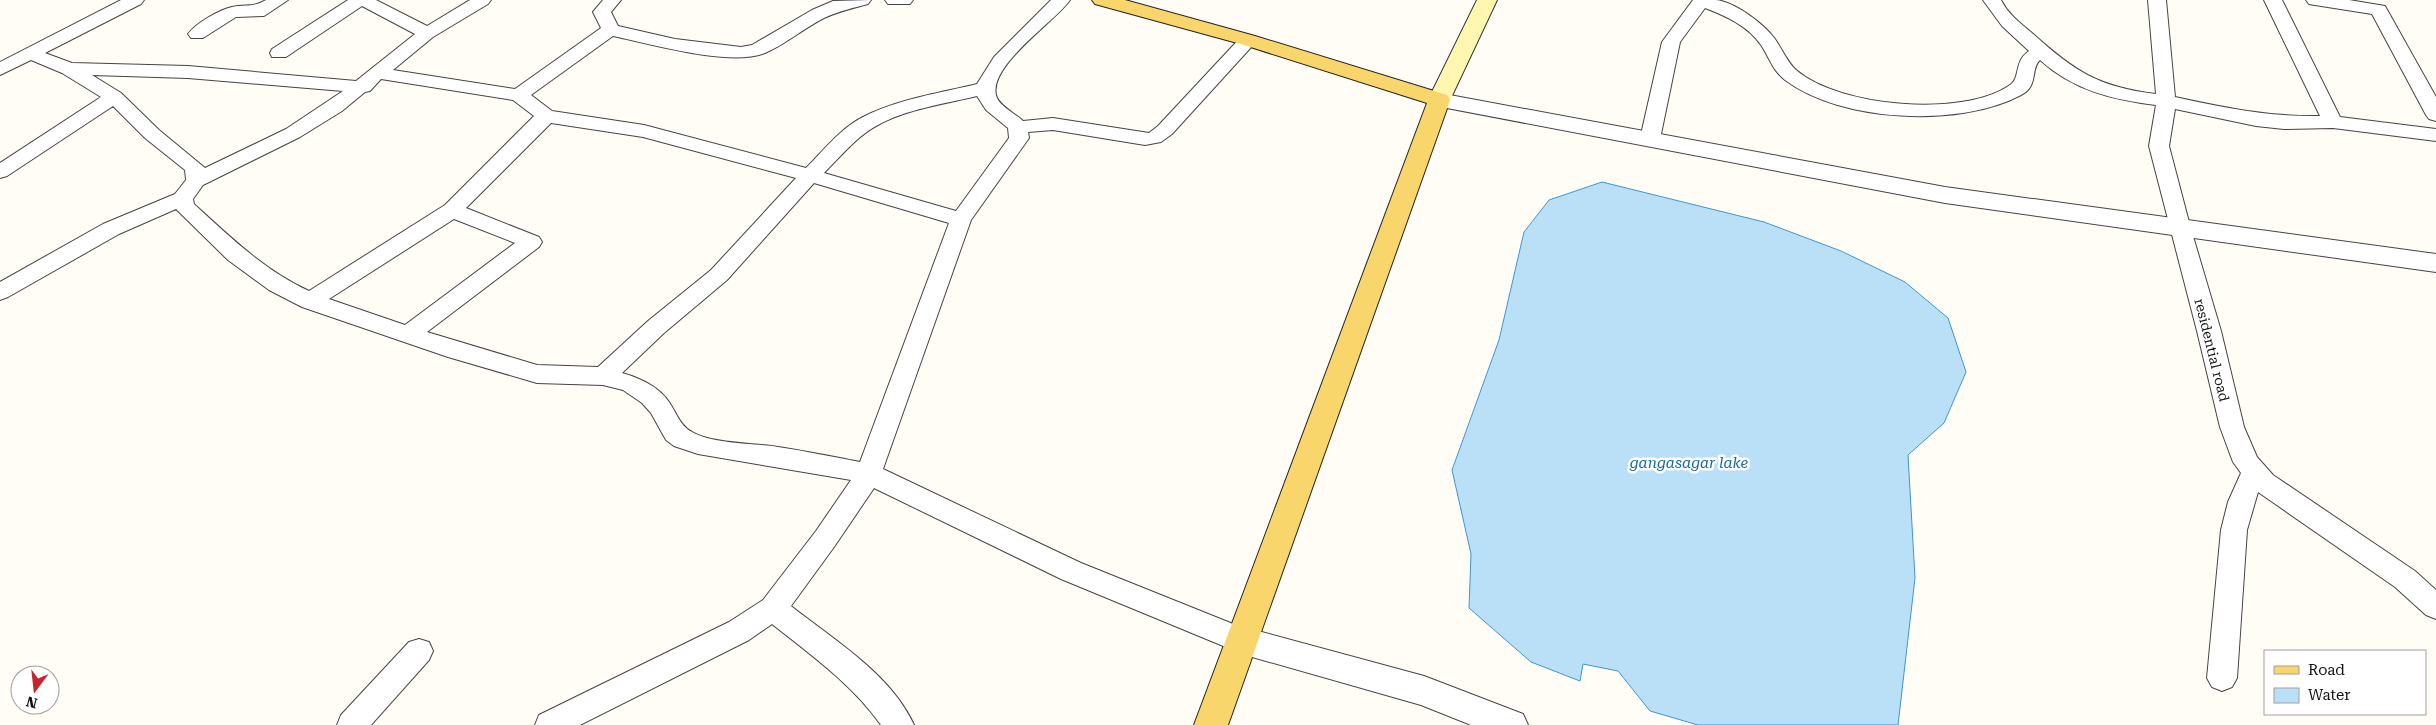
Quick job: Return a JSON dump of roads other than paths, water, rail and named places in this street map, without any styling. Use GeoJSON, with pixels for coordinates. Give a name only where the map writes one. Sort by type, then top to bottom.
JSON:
{"type":"FeatureCollection","features":[{"type":"Feature","properties":{"kind":"main road"},"geometry":{"type":"LineString","coordinates":[[1102,0],[1248,40],[1439,100]]}},
{"type":"Feature","properties":{"kind":"main road"},"geometry":{"type":"LineString","coordinates":[[1211,725],[1439,100],[1488,0]]}},
{"type":"Feature","properties":{"kind":"street"},"geometry":{"type":"LineString","coordinates":[[0,69],[135,0]]}},
{"type":"Feature","properties":{"kind":"street"},"geometry":{"type":"LineString","coordinates":[[197,34],[228,14],[234,12],[258,12],[279,0]]}},
{"type":"Feature","properties":{"kind":"street"},"geometry":{"type":"LineString","coordinates":[[279,53],[362,0],[427,33]]}},
{"type":"Feature","properties":{"kind":"street"},"geometry":{"type":"LineString","coordinates":[[0,292],[111,229],[182,199],[196,180],[293,133],[336,107],[363,87],[427,33],[482,0]]}},
{"type":"Feature","properties":{"kind":"street"},"geometry":{"type":"LineString","coordinates":[[611,30],[602,12],[612,0]]}},
{"type":"Feature","properties":{"kind":"street"},"geometry":{"type":"LineString","coordinates":[[519,95],[601,35],[611,30],[675,44],[741,53],[758,49],[818,14],[862,0]]}},
{"type":"Feature","properties":{"kind":"street"},"geometry":{"type":"LineString","coordinates":[[894,0],[904,0]]}},
{"type":"Feature","properties":{"kind":"street"},"geometry":{"type":"LineString","coordinates":[[550,725],[739,631],[773,608],[825,539],[868,474],[961,218],[1015,145],[1020,132],[1018,127],[986,98],[986,80],[1001,60],[1061,0]]}},
{"type":"Feature","properties":{"kind":"street"},"geometry":{"type":"LineString","coordinates":[[1650,139],[1671,42],[1677,31],[1702,0],[1744,19],[1757,28],[1788,73],[1806,86],[1853,102],[1905,109],[1937,110],[1976,104],[2022,86],[2026,80],[2028,63],[2040,51]]}},
{"type":"Feature","properties":{"kind":"street"},"geometry":{"type":"LineString","coordinates":[[1992,0],[2008,22],[2040,51],[2070,74],[2119,95],[2166,101],[2256,120],[2284,123],[2332,122],[2436,136]]}},
{"type":"Feature","properties":{"kind":"street","name":"residential road"},"geometry":{"type":"LineString","coordinates":[[2156,0],[2166,101],[2159,146],[2239,449],[2254,472],[2280,494],[2405,578],[2436,608]]}},
{"type":"Feature","properties":{"kind":"street"},"geometry":{"type":"LineString","coordinates":[[2273,0],[2332,122]]}},
{"type":"Feature","properties":{"kind":"street"},"geometry":{"type":"LineString","coordinates":[[2315,0],[2379,10],[2436,116]]}},
{"type":"Feature","properties":{"kind":"street"},"geometry":{"type":"LineString","coordinates":[[1018,127],[1053,124],[1132,138],[1154,138],[1165,130],[1248,40]]}},
{"type":"Feature","properties":{"kind":"street"},"geometry":{"type":"LineString","coordinates":[[30,54],[70,69],[114,97],[152,134],[195,168],[196,180]]}},
{"type":"Feature","properties":{"kind":"street"},"geometry":{"type":"LineString","coordinates":[[70,69],[188,72],[363,87]]}},
{"type":"Feature","properties":{"kind":"street"},"geometry":{"type":"LineString","coordinates":[[378,73],[519,95],[546,116],[644,131],[810,175],[961,218]]}},
{"type":"Feature","properties":{"kind":"street"},"geometry":{"type":"LineString","coordinates":[[603,376],[656,327],[719,275],[810,175],[854,132],[870,121],[908,107],[985,88]]}},
{"type":"Feature","properties":{"kind":"street"},"geometry":{"type":"LineString","coordinates":[[0,172],[114,97]]}},
{"type":"Feature","properties":{"kind":"street"},"geometry":{"type":"LineString","coordinates":[[1439,100],[1945,195],[2436,263]]}},
{"type":"Feature","properties":{"kind":"street"},"geometry":{"type":"LineString","coordinates":[[310,301],[452,210],[546,116]]}},
{"type":"Feature","properties":{"kind":"street"},"geometry":{"type":"LineString","coordinates":[[182,199],[185,207],[236,255],[277,285],[310,301],[407,335],[537,374],[603,376],[643,390],[660,407],[675,433],[692,443],[868,474],[1071,571],[1243,641],[1424,690],[1510,725]]}},
{"type":"Feature","properties":{"kind":"street"},"geometry":{"type":"LineString","coordinates":[[407,335],[531,242],[452,210]]}},
{"type":"Feature","properties":{"kind":"street"},"geometry":{"type":"LineString","coordinates":[[2222,678],[2234,530],[2241,502],[2254,472]]}},
{"type":"Feature","properties":{"kind":"street"},"geometry":{"type":"LineString","coordinates":[[773,608],[848,668],[875,693],[899,725]]}},
{"type":"Feature","properties":{"kind":"street"},"geometry":{"type":"LineString","coordinates":[[352,725],[419,652]]}},
{"type":"Feature","properties":{"kind":"water","name":"gangasagar lake"},"geometry":{"type":"Polygon","coordinates":[[[1602,182],[1764,222],[1841,251],[1905,282],[1948,318],[1966,372],[1944,423],[1908,455],[1915,578],[1898,725],[1698,725],[1650,711],[1618,671],[1583,664],[1580,681],[1531,662],[1469,608],[1471,554],[1452,470],[1499,340],[1524,232],[1549,200],[1602,182]]]}}]}
